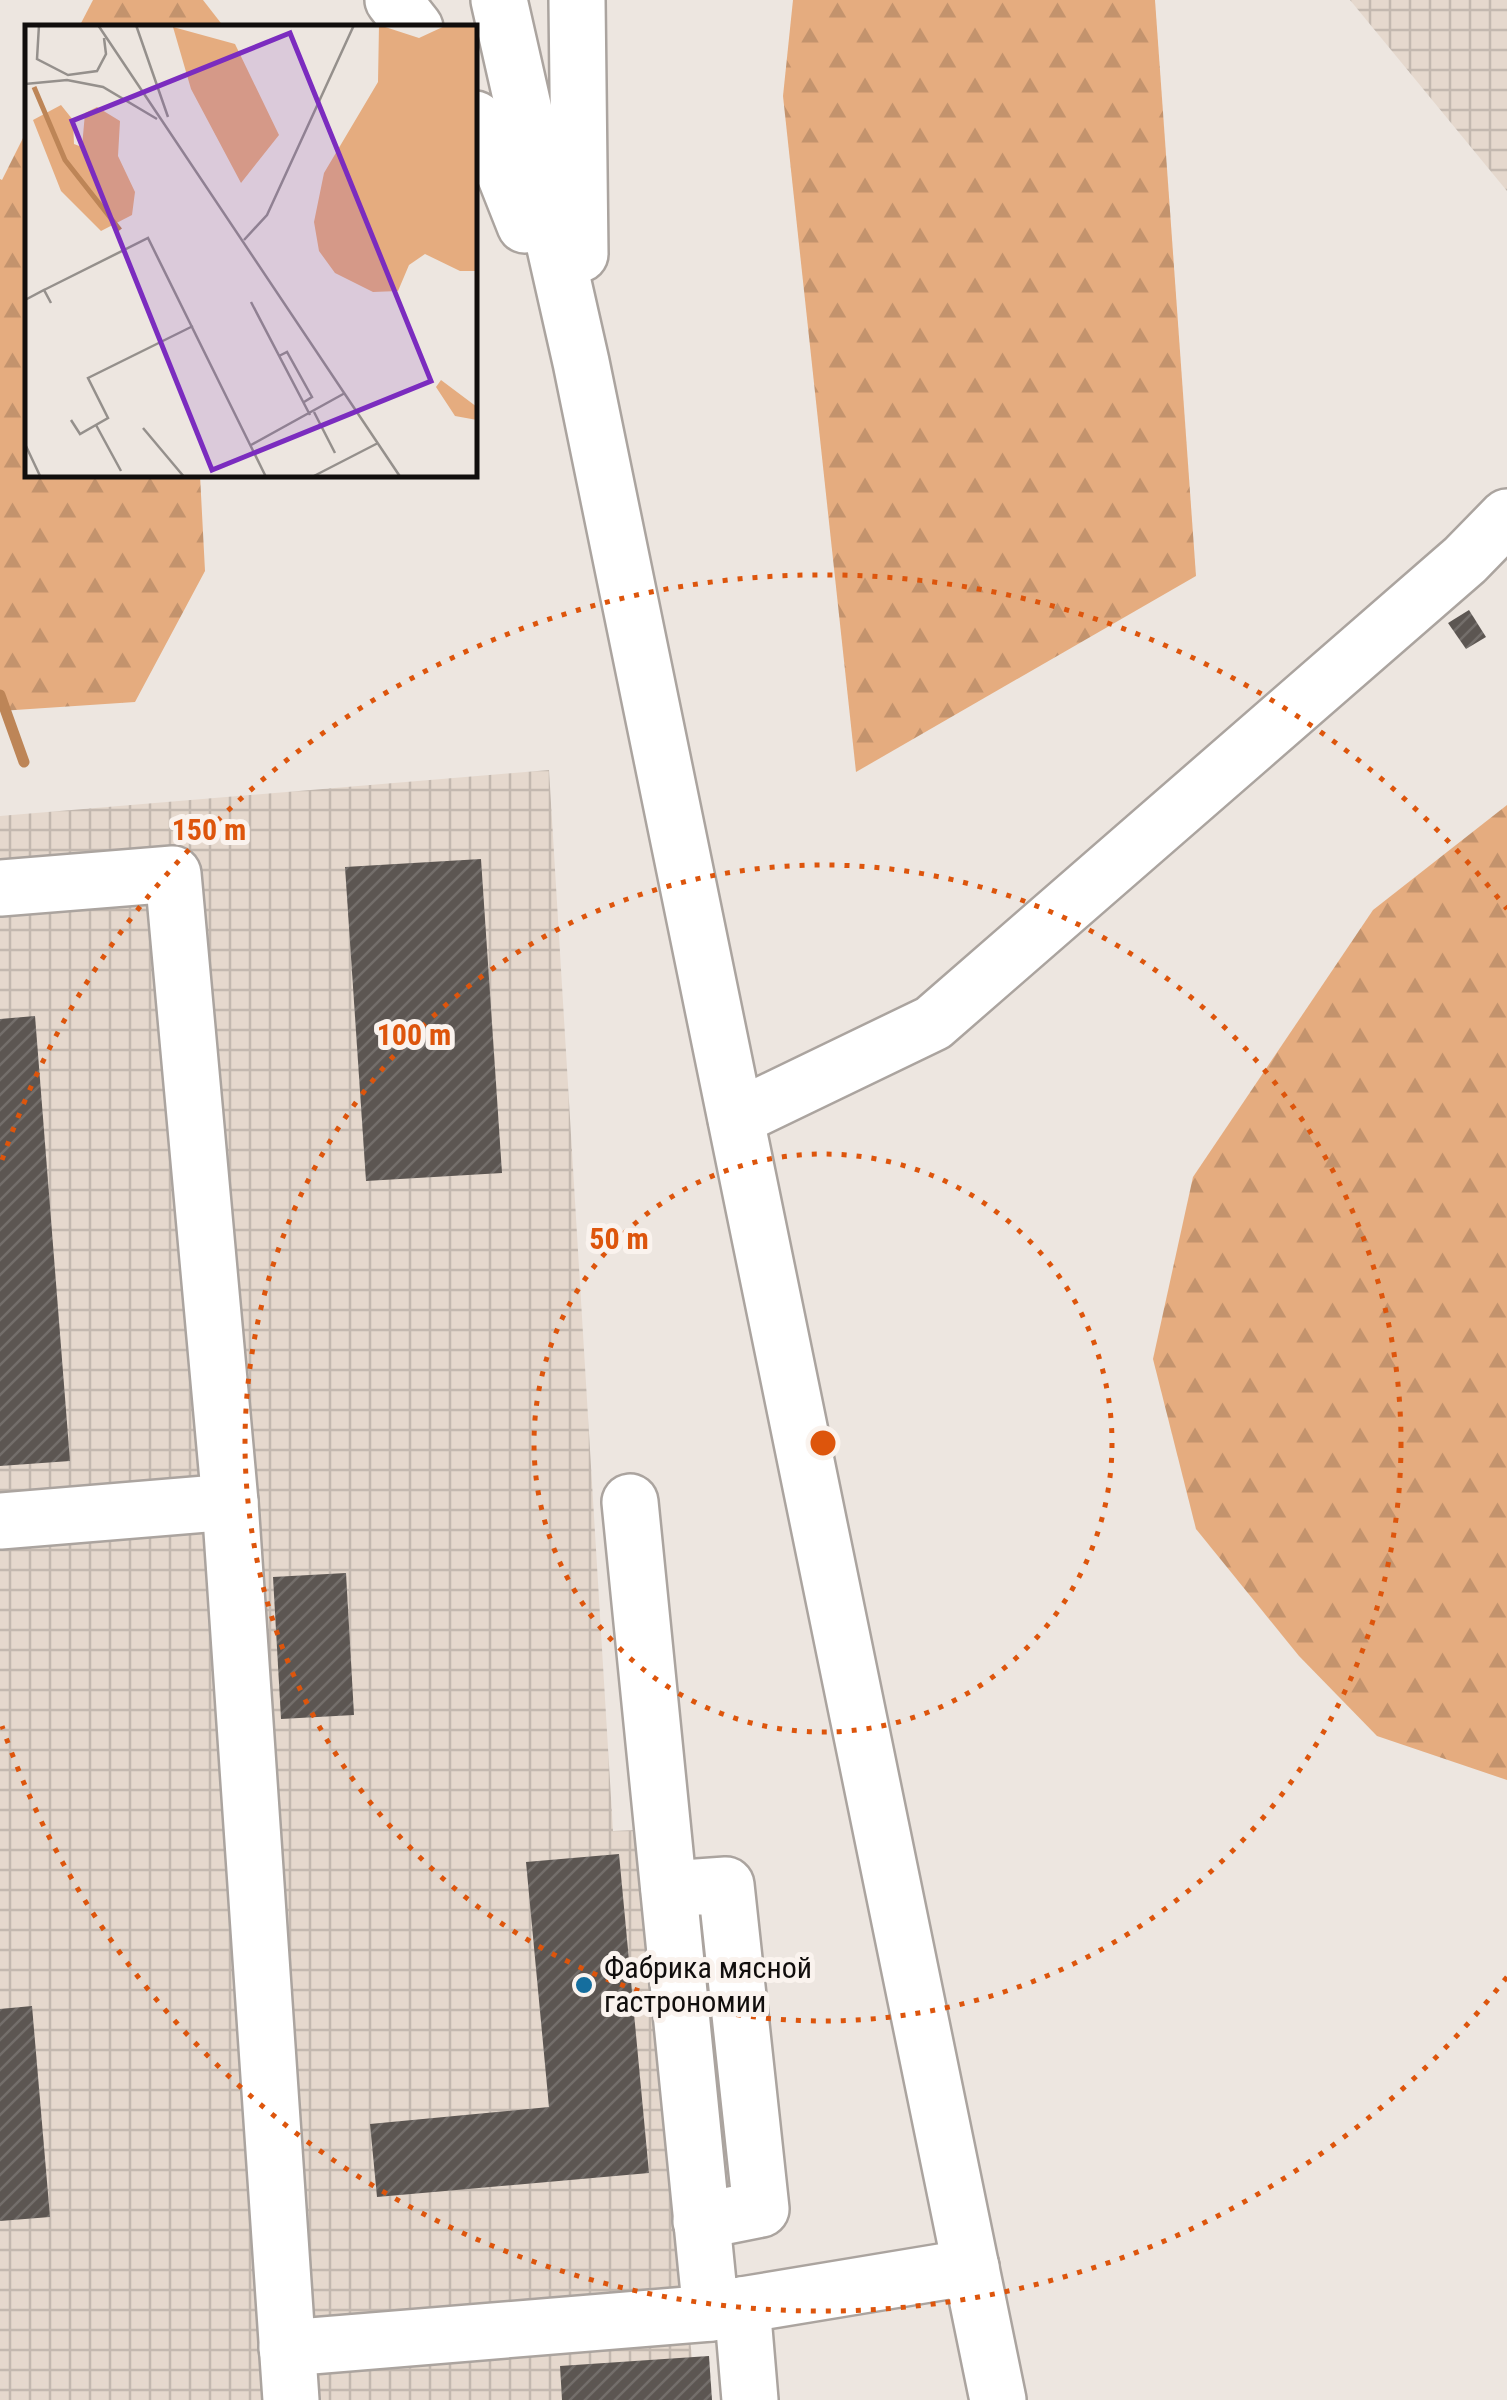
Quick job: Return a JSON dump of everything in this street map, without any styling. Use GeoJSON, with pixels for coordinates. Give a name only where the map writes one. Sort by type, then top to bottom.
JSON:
{"type":"FeatureCollection","features":[{"type":"Feature","properties":{"kind":"main road"},"geometry":{"type":"LineString","coordinates":[[394,0],[414,25]]}},
{"type":"Feature","properties":{"kind":"main road"},"geometry":{"type":"LineString","coordinates":[[499,0],[581,362],[998,2400]]}},
{"type":"Feature","properties":{"kind":"main road"},"geometry":{"type":"LineString","coordinates":[[578,0],[581,362]]}},
{"type":"Feature","properties":{"kind":"main road"},"geometry":{"type":"LineString","coordinates":[[478,124],[502,167],[581,362]]}},
{"type":"Feature","properties":{"kind":"main road"},"geometry":{"type":"LineString","coordinates":[[736,1118],[932,1023],[1450,572],[1507,516]]}},
{"type":"Feature","properties":{"kind":"main road"},"geometry":{"type":"LineString","coordinates":[[0,888],[173,874],[230,1502],[289,2374],[971,2268]]}},
{"type":"Feature","properties":{"kind":"main road"},"geometry":{"type":"LineString","coordinates":[[0,1521],[230,1502]]}},
{"type":"Feature","properties":{"kind":"main road"},"geometry":{"type":"LineString","coordinates":[[630,1502],[669,1889],[726,1884],[761,2209],[702,2221],[750,2400]]}},
{"type":"Feature","properties":{"kind":"shaded area"},"geometry":{"type":"Polygon","coordinates":[[[1350,0],[1507,0],[1507,191],[1350,0]]]}},
{"type":"Feature","properties":{"kind":"shaded area"},"geometry":{"type":"Polygon","coordinates":[[[549,770],[613,1831],[656,1829],[683,2266],[696,2400],[0,2400],[0,816],[549,770]]]}},
{"type":"Feature","properties":{"kind":"green space"},"geometry":{"type":"Polygon","coordinates":[[[93,0],[203,0],[222,25],[80,25],[93,0]]]}},
{"type":"Feature","properties":{"kind":"green space"},"geometry":{"type":"Polygon","coordinates":[[[793,0],[1155,0],[1196,576],[856,772],[783,96],[793,0]]]}},
{"type":"Feature","properties":{"kind":"green space"},"geometry":{"type":"Polygon","coordinates":[[[25,134],[25,478],[200,478],[205,571],[135,702],[0,711],[2,180],[25,134]]]}},
{"type":"Feature","properties":{"kind":"green space"},"geometry":{"type":"Polygon","coordinates":[[[1507,805],[1507,1780],[1377,1736],[1299,1656],[1196,1529],[1153,1359],[1193,1177],[1373,910],[1507,805]]]}},
{"type":"Feature","properties":{"kind":"building"},"geometry":{"type":"Polygon","coordinates":[[[1469,610],[1486,637],[1466,649],[1448,623],[1469,610]]]}},
{"type":"Feature","properties":{"kind":"building"},"geometry":{"type":"Polygon","coordinates":[[[481,859],[502,1173],[366,1181],[345,867],[481,859]]]}},
{"type":"Feature","properties":{"kind":"building"},"geometry":{"type":"Polygon","coordinates":[[[35,1016],[70,1461],[0,1466],[0,1019],[35,1016]]]}},
{"type":"Feature","properties":{"kind":"building"},"geometry":{"type":"Polygon","coordinates":[[[346,1573],[354,1715],[281,1719],[273,1577],[346,1573]]]}},
{"type":"Feature","properties":{"kind":"building","name":"Фабрика мясной гастрономии"},"geometry":{"type":"Polygon","coordinates":[[[619,1854],[649,2173],[377,2197],[370,2124],[549,2107],[526,1862],[619,1854]]]}},
{"type":"Feature","properties":{"kind":"building"},"geometry":{"type":"Polygon","coordinates":[[[32,2006],[50,2217],[0,2221],[0,2009],[32,2006]]]}},
{"type":"Feature","properties":{"kind":"building"},"geometry":{"type":"Polygon","coordinates":[[[709,2356],[712,2400],[562,2400],[560,2366],[709,2356]]]}},
{"type":"Feature","properties":{"kind":"waterway"},"geometry":{"type":"LineString","coordinates":[[0,695],[24,762]]}},
{"type":"Feature","properties":{"kind":"place","name":"Фабрика мясной гастрономии"},"geometry":{"type":"Point","coordinates":[584,1985]}}]}
